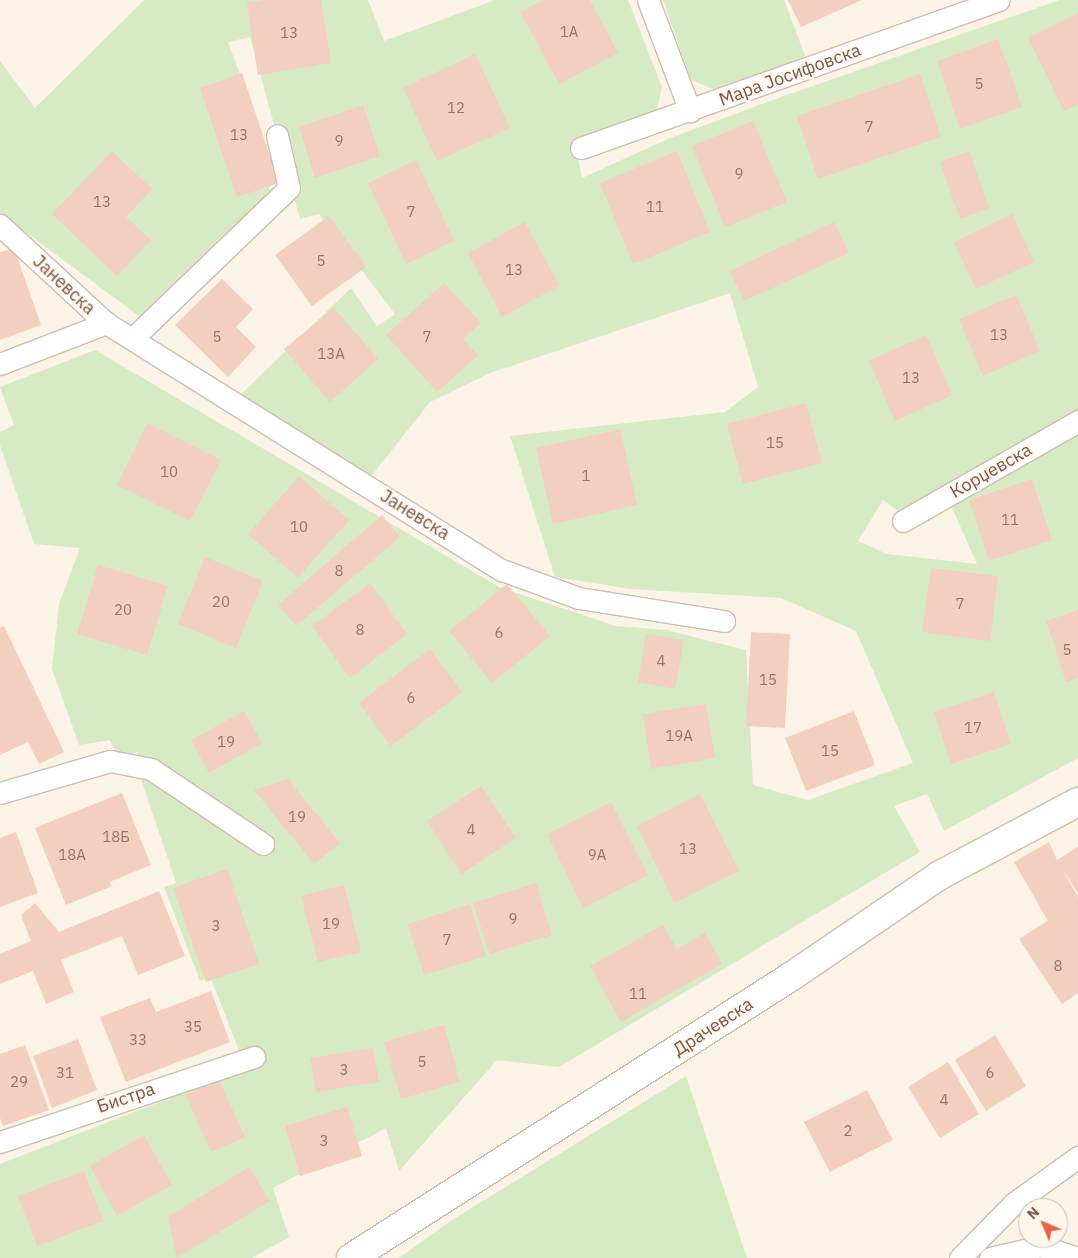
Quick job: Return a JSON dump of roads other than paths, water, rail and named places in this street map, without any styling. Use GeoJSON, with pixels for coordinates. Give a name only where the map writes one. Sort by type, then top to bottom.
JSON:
{"type":"FeatureCollection","features":[{"type":"Feature","properties":{"kind":"main road","name":"Драчевска"},"geometry":{"type":"LineString","coordinates":[[351,1258],[792,976],[940,875],[1078,802]]}},
{"type":"Feature","properties":{"kind":"lane"},"geometry":{"type":"LineString","coordinates":[[648,0],[690,111]]}},
{"type":"Feature","properties":{"kind":"lane","name":"Мара Јосифовска"},"geometry":{"type":"LineString","coordinates":[[581,148],[690,111],[999,0]]}},
{"type":"Feature","properties":{"kind":"lane"},"geometry":{"type":"LineString","coordinates":[[134,338],[289,188],[277,135]]}},
{"type":"Feature","properties":{"kind":"lane","name":"Јаневска"},"geometry":{"type":"LineString","coordinates":[[0,225],[106,323],[134,338],[502,570],[578,598],[724,621]]}},
{"type":"Feature","properties":{"kind":"lane"},"geometry":{"type":"LineString","coordinates":[[0,364],[106,323]]}},
{"type":"Feature","properties":{"kind":"lane","name":"Корџевска"},"geometry":{"type":"LineString","coordinates":[[903,521],[1078,421]]}},
{"type":"Feature","properties":{"kind":"lane"},"geometry":{"type":"LineString","coordinates":[[0,793],[110,761],[151,769],[262,844]]}},
{"type":"Feature","properties":{"kind":"lane","name":"Бистра"},"geometry":{"type":"LineString","coordinates":[[0,1142],[254,1057]]}},
{"type":"Feature","properties":{"kind":"lane"},"geometry":{"type":"LineString","coordinates":[[960,1258],[1014,1203],[1078,1157]]}},
{"type":"Feature","properties":{"kind":"lane"},"geometry":{"type":"LineString","coordinates":[[990,1258],[1041,1246],[1077,1258]]}}]}
